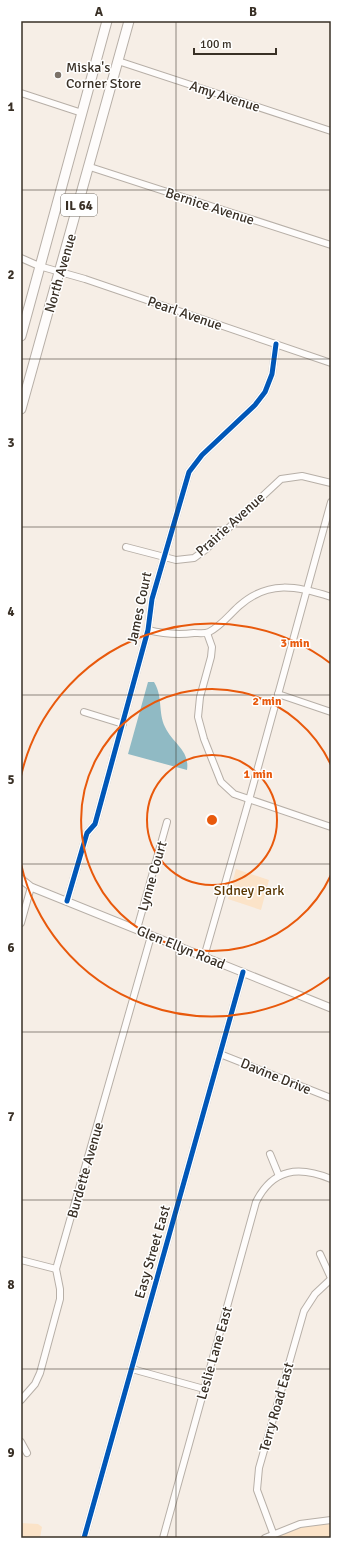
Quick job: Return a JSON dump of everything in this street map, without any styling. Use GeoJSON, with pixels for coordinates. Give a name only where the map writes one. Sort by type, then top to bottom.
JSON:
{"type":"FeatureCollection","features":[{"type":"Feature","properties":{"kind":"main road","name":"North Avenue"},"geometry":{"type":"LineString","coordinates":[[21,336],[107,21]]}},
{"type":"Feature","properties":{"kind":"main road","name":"North Avenue"},"geometry":{"type":"LineString","coordinates":[[21,409],[130,21]]}},
{"type":"Feature","properties":{"kind":"street","name":"Amy Avenue"},"geometry":{"type":"LineString","coordinates":[[118,61],[331,131]]}},
{"type":"Feature","properties":{"kind":"street"},"geometry":{"type":"LineString","coordinates":[[21,93],[82,113]]}},
{"type":"Feature","properties":{"kind":"street","name":"Bernice Avenue"},"geometry":{"type":"LineString","coordinates":[[90,167],[331,245]]}},
{"type":"Feature","properties":{"kind":"street","name":"Pearl Avenue"},"geometry":{"type":"LineString","coordinates":[[21,258],[39,266],[85,279],[331,363]]}},
{"type":"Feature","properties":{"kind":"street","name":"James Court"},"geometry":{"type":"LineString","coordinates":[[67,902],[87,833],[95,824],[148,630],[152,599],[189,472],[202,455],[265,392],[272,374],[276,344]]}},
{"type":"Feature","properties":{"kind":"street","name":"Prairie Avenue"},"geometry":{"type":"LineString","coordinates":[[126,547],[163,558],[176,560],[194,558],[205,550],[281,479],[302,476],[331,483]]}},
{"type":"Feature","properties":{"kind":"street"},"geometry":{"type":"LineString","coordinates":[[204,957],[331,502]]}},
{"type":"Feature","properties":{"kind":"street"},"geometry":{"type":"LineString","coordinates":[[148,630],[175,635],[207,633],[220,624],[244,601],[256,593],[282,587],[296,588],[331,597]]}},
{"type":"Feature","properties":{"kind":"street"},"geometry":{"type":"LineString","coordinates":[[207,633],[212,647],[211,657],[198,706],[200,729],[221,782],[234,794],[331,827]]}},
{"type":"Feature","properties":{"kind":"street"},"geometry":{"type":"LineString","coordinates":[[278,694],[331,712]]}},
{"type":"Feature","properties":{"kind":"street"},"geometry":{"type":"LineString","coordinates":[[84,712],[123,724]]}},
{"type":"Feature","properties":{"kind":"street","name":"Lynne Court"},"geometry":{"type":"LineString","coordinates":[[137,929],[167,822]]}},
{"type":"Feature","properties":{"kind":"street","name":"Glen Ellyn Road"},"geometry":{"type":"LineString","coordinates":[[21,879],[31,887],[67,902],[331,1008]]}},
{"type":"Feature","properties":{"kind":"street","name":"Glen Ellyn Road"},"geometry":{"type":"LineString","coordinates":[[21,886],[31,887]]}},
{"type":"Feature","properties":{"kind":"street"},"geometry":{"type":"LineString","coordinates":[[21,923],[31,887]]}},
{"type":"Feature","properties":{"kind":"street","name":"Burdette Avenue"},"geometry":{"type":"LineString","coordinates":[[21,1400],[38,1377],[59,1306],[60,1289],[56,1270],[151,936]]}},
{"type":"Feature","properties":{"kind":"street","name":"Easy Street East"},"geometry":{"type":"LineString","coordinates":[[84,1538],[243,972]]}},
{"type":"Feature","properties":{"kind":"street","name":"Davine Drive"},"geometry":{"type":"LineString","coordinates":[[220,1054],[331,1098]]}},
{"type":"Feature","properties":{"kind":"street"},"geometry":{"type":"LineString","coordinates":[[270,1154],[279,1176],[300,1170],[317,1173],[331,1179]]}},
{"type":"Feature","properties":{"kind":"street","name":"Leslie Lane East"},"geometry":{"type":"LineString","coordinates":[[163,1538],[256,1202],[262,1191],[279,1176]]}},
{"type":"Feature","properties":{"kind":"street"},"geometry":{"type":"LineString","coordinates":[[320,1254],[331,1279]]}},
{"type":"Feature","properties":{"kind":"street"},"geometry":{"type":"LineString","coordinates":[[21,1260],[56,1270]]}},
{"type":"Feature","properties":{"kind":"street","name":"Terry Road East"},"geometry":{"type":"LineString","coordinates":[[273,1533],[257,1490],[259,1468],[304,1311],[315,1294],[331,1279]]}},
{"type":"Feature","properties":{"kind":"street"},"geometry":{"type":"LineString","coordinates":[[132,1369],[204,1389]]}},
{"type":"Feature","properties":{"kind":"street"},"geometry":{"type":"LineString","coordinates":[[21,1442],[26,1453]]}},
{"type":"Feature","properties":{"kind":"street"},"geometry":{"type":"LineString","coordinates":[[264,1538],[273,1533],[308,1522],[331,1520]]}},
{"type":"Feature","properties":{"kind":"green space","name":"SIdney Park"},"geometry":{"type":"Polygon","coordinates":[[[236,869],[269,880],[261,910],[228,899],[236,869]]]}},
{"type":"Feature","properties":{"kind":"green space"},"geometry":{"type":"Polygon","coordinates":[[[331,1522],[331,1538],[270,1538],[309,1525],[331,1522]]]}},
{"type":"Feature","properties":{"kind":"green space"},"geometry":{"type":"Polygon","coordinates":[[[21,1523],[38,1524],[42,1527],[40,1538],[21,1538],[21,1523]]]}},
{"type":"Feature","properties":{"kind":"water"},"geometry":{"type":"Polygon","coordinates":[[[148,682],[154,682],[157,687],[163,722],[168,733],[186,757],[187,770],[128,754],[148,682]]]}},
{"type":"Feature","properties":{"kind":"cycle path"},"geometry":{"type":"LineString","coordinates":[[67,901],[87,833],[95,824],[148,630],[152,599],[189,472],[202,455],[255,405],[265,392],[272,374],[276,344]]}},
{"type":"Feature","properties":{"kind":"cycle path"},"geometry":{"type":"LineString","coordinates":[[84,1538],[243,972]]}},
{"type":"Feature","properties":{"kind":"place","name":"Miska's Corner Store"},"geometry":{"type":"Point","coordinates":[58,75]}}]}
